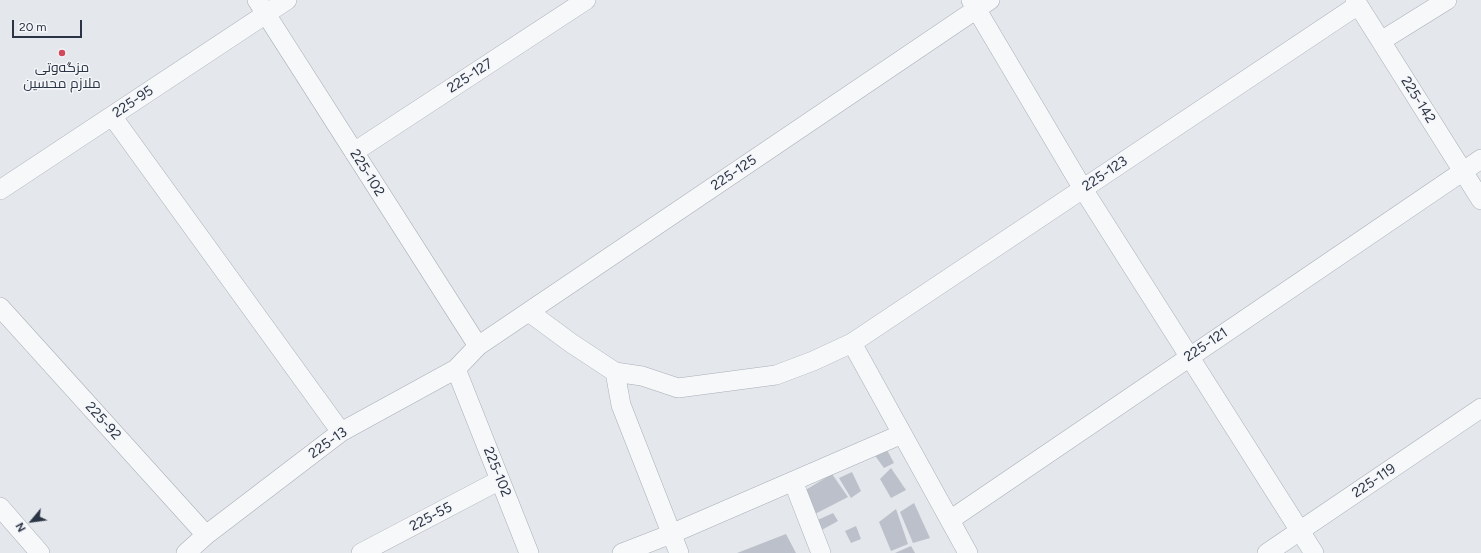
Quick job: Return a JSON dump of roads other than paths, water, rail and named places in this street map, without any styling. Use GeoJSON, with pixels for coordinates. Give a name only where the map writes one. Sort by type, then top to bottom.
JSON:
{"type":"FeatureCollection","features":[{"type":"Feature","properties":{"kind":"street","name":"225-95"},"geometry":{"type":"LineString","coordinates":[[0,190],[112,116],[261,7],[287,0]]}},
{"type":"Feature","properties":{"kind":"street","name":"225-127"},"geometry":{"type":"LineString","coordinates":[[354,152],[586,0]]}},
{"type":"Feature","properties":{"kind":"street"},"geometry":{"type":"LineString","coordinates":[[1381,41],[1447,0]]}},
{"type":"Feature","properties":{"kind":"street","name":"225-142"},"geometry":{"type":"LineString","coordinates":[[1357,2],[1481,200]]}},
{"type":"Feature","properties":{"kind":"street","name":"225-123"},"geometry":{"type":"LineString","coordinates":[[615,372],[642,376],[678,388],[776,375],[813,361],[852,343],[1083,189],[1357,2]]}},
{"type":"Feature","properties":{"kind":"street"},"geometry":{"type":"LineString","coordinates":[[979,3],[1083,189],[1314,553]]}},
{"type":"Feature","properties":{"kind":"street","name":"225-125"},"geometry":{"type":"LineString","coordinates":[[478,346],[979,3]]}},
{"type":"Feature","properties":{"kind":"street","name":"225-102"},"geometry":{"type":"LineString","coordinates":[[261,7],[478,346]]}},
{"type":"Feature","properties":{"kind":"street"},"geometry":{"type":"LineString","coordinates":[[112,116],[341,432]]}},
{"type":"Feature","properties":{"kind":"street","name":"225-121"},"geometry":{"type":"LineString","coordinates":[[950,520],[1481,159]]}},
{"type":"Feature","properties":{"kind":"street","name":"225-92"},"geometry":{"type":"LineString","coordinates":[[0,307],[206,534]]}},
{"type":"Feature","properties":{"kind":"street"},"geometry":{"type":"LineString","coordinates":[[529,312],[571,343],[615,372],[621,405],[679,553]]}},
{"type":"Feature","properties":{"kind":"street"},"geometry":{"type":"LineString","coordinates":[[852,343],[968,553]]}},
{"type":"Feature","properties":{"kind":"street","name":"225-13"},"geometry":{"type":"LineString","coordinates":[[186,553],[206,534],[341,432],[456,369],[478,346]]}},
{"type":"Feature","properties":{"kind":"street","name":"225-102"},"geometry":{"type":"LineString","coordinates":[[456,369],[529,553]]}},
{"type":"Feature","properties":{"kind":"street","name":"225-119"},"geometry":{"type":"LineString","coordinates":[[1267,553],[1481,408]]}},
{"type":"Feature","properties":{"kind":"street"},"geometry":{"type":"LineString","coordinates":[[622,553],[671,534],[902,434]]}},
{"type":"Feature","properties":{"kind":"street","name":"225-55"},"geometry":{"type":"LineString","coordinates":[[361,553],[500,480]]}},
{"type":"Feature","properties":{"kind":"street"},"geometry":{"type":"LineString","coordinates":[[793,481],[821,553]]}},
{"type":"Feature","properties":{"kind":"street"},"geometry":{"type":"LineString","coordinates":[[0,507],[40,553]]}},
{"type":"Feature","properties":{"kind":"place","name":"مزگه‌وتی ملازم محسین"},"geometry":{"type":"Point","coordinates":[62,53]}}]}
